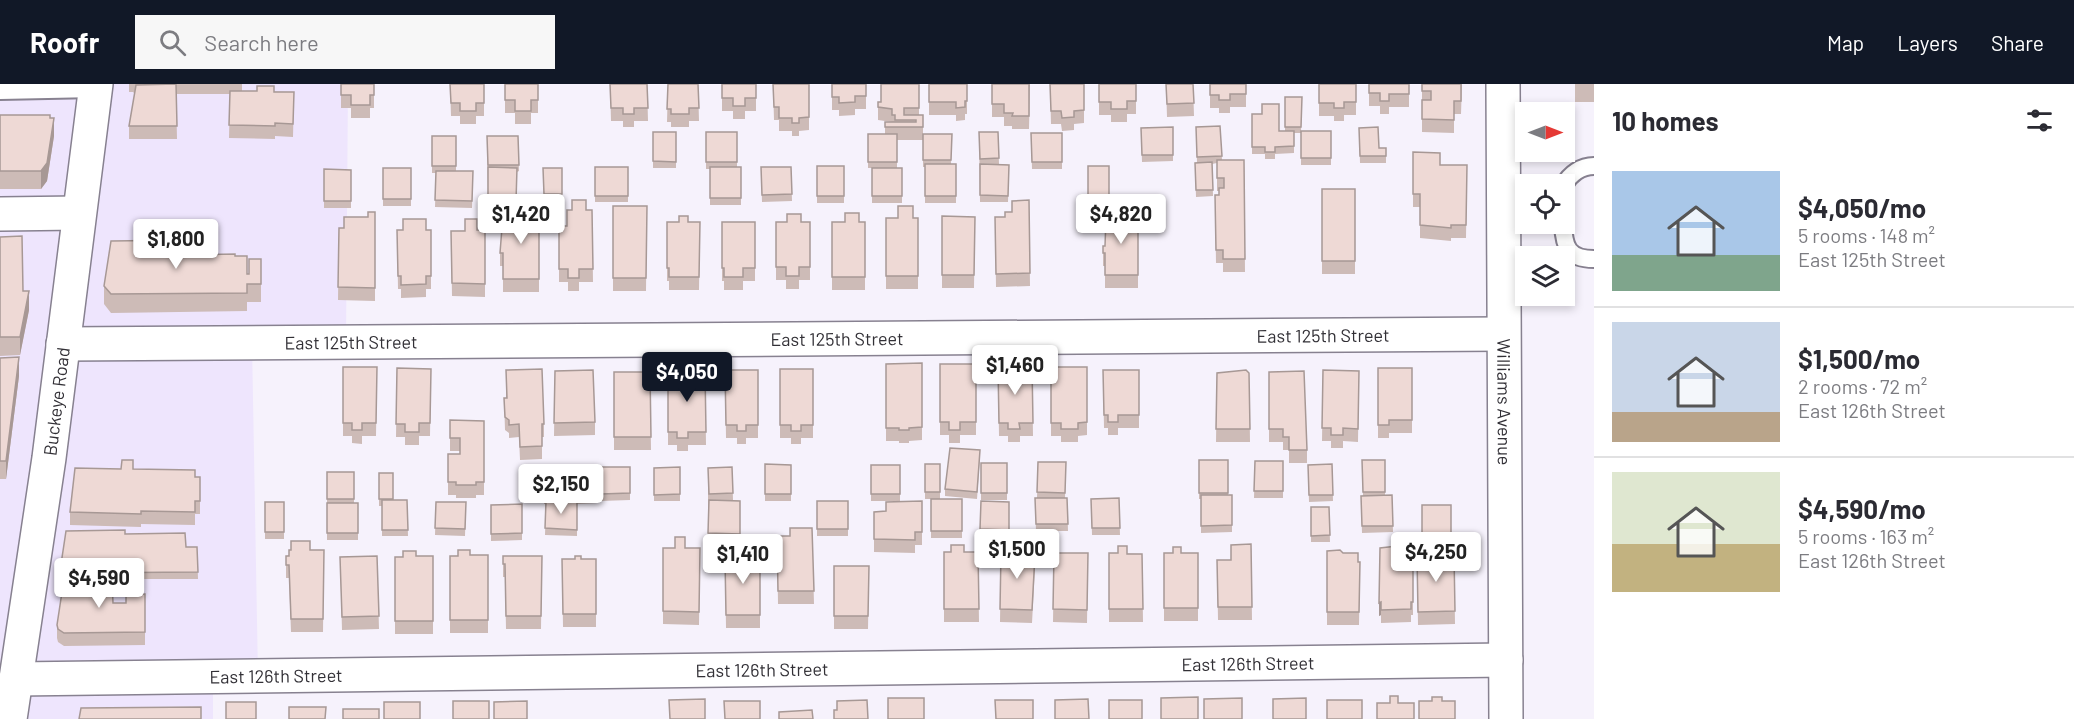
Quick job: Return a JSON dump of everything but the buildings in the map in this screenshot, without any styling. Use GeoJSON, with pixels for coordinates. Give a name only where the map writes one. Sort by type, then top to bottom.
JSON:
{"type":"FeatureCollection","features":[{"type":"Feature","properties":{"kind":"street","name":"Williams Avenue"},"geometry":{"type":"LineString","coordinates":[[1503,84],[1506,719]]}},
{"type":"Feature","properties":{"kind":"street","name":"Buckeye Road"},"geometry":{"type":"LineString","coordinates":[[10,719],[49,458],[96,87]]}},
{"type":"Feature","properties":{"kind":"street"},"geometry":{"type":"LineString","coordinates":[[0,214],[79,213]]}},
{"type":"Feature","properties":{"kind":"street","name":"East 125th Street"},"geometry":{"type":"LineString","coordinates":[[63,344],[1503,334]]}},
{"type":"Feature","properties":{"kind":"street","name":"East 126th Street"},"geometry":{"type":"LineString","coordinates":[[16,679],[1506,660]]}},
{"type":"Feature","properties":{"kind":"lane"},"geometry":{"type":"LineString","coordinates":[[0,91],[96,87]]}},
{"type":"Feature","properties":{"kind":"lane"},"geometry":{"type":"LineString","coordinates":[[1573,174],[1588,166],[1594,166]]}},
{"type":"Feature","properties":{"kind":"lane"},"geometry":{"type":"LineString","coordinates":[[1564,234],[1564,242],[1569,251],[1580,259],[1594,259]]}},
{"type":"Feature","properties":{"kind":"shaded area"},"geometry":{"type":"Polygon","coordinates":[[[0,84],[348,84],[346,342],[252,343],[258,676],[213,676],[213,719],[0,719],[0,84]]]}}]}
